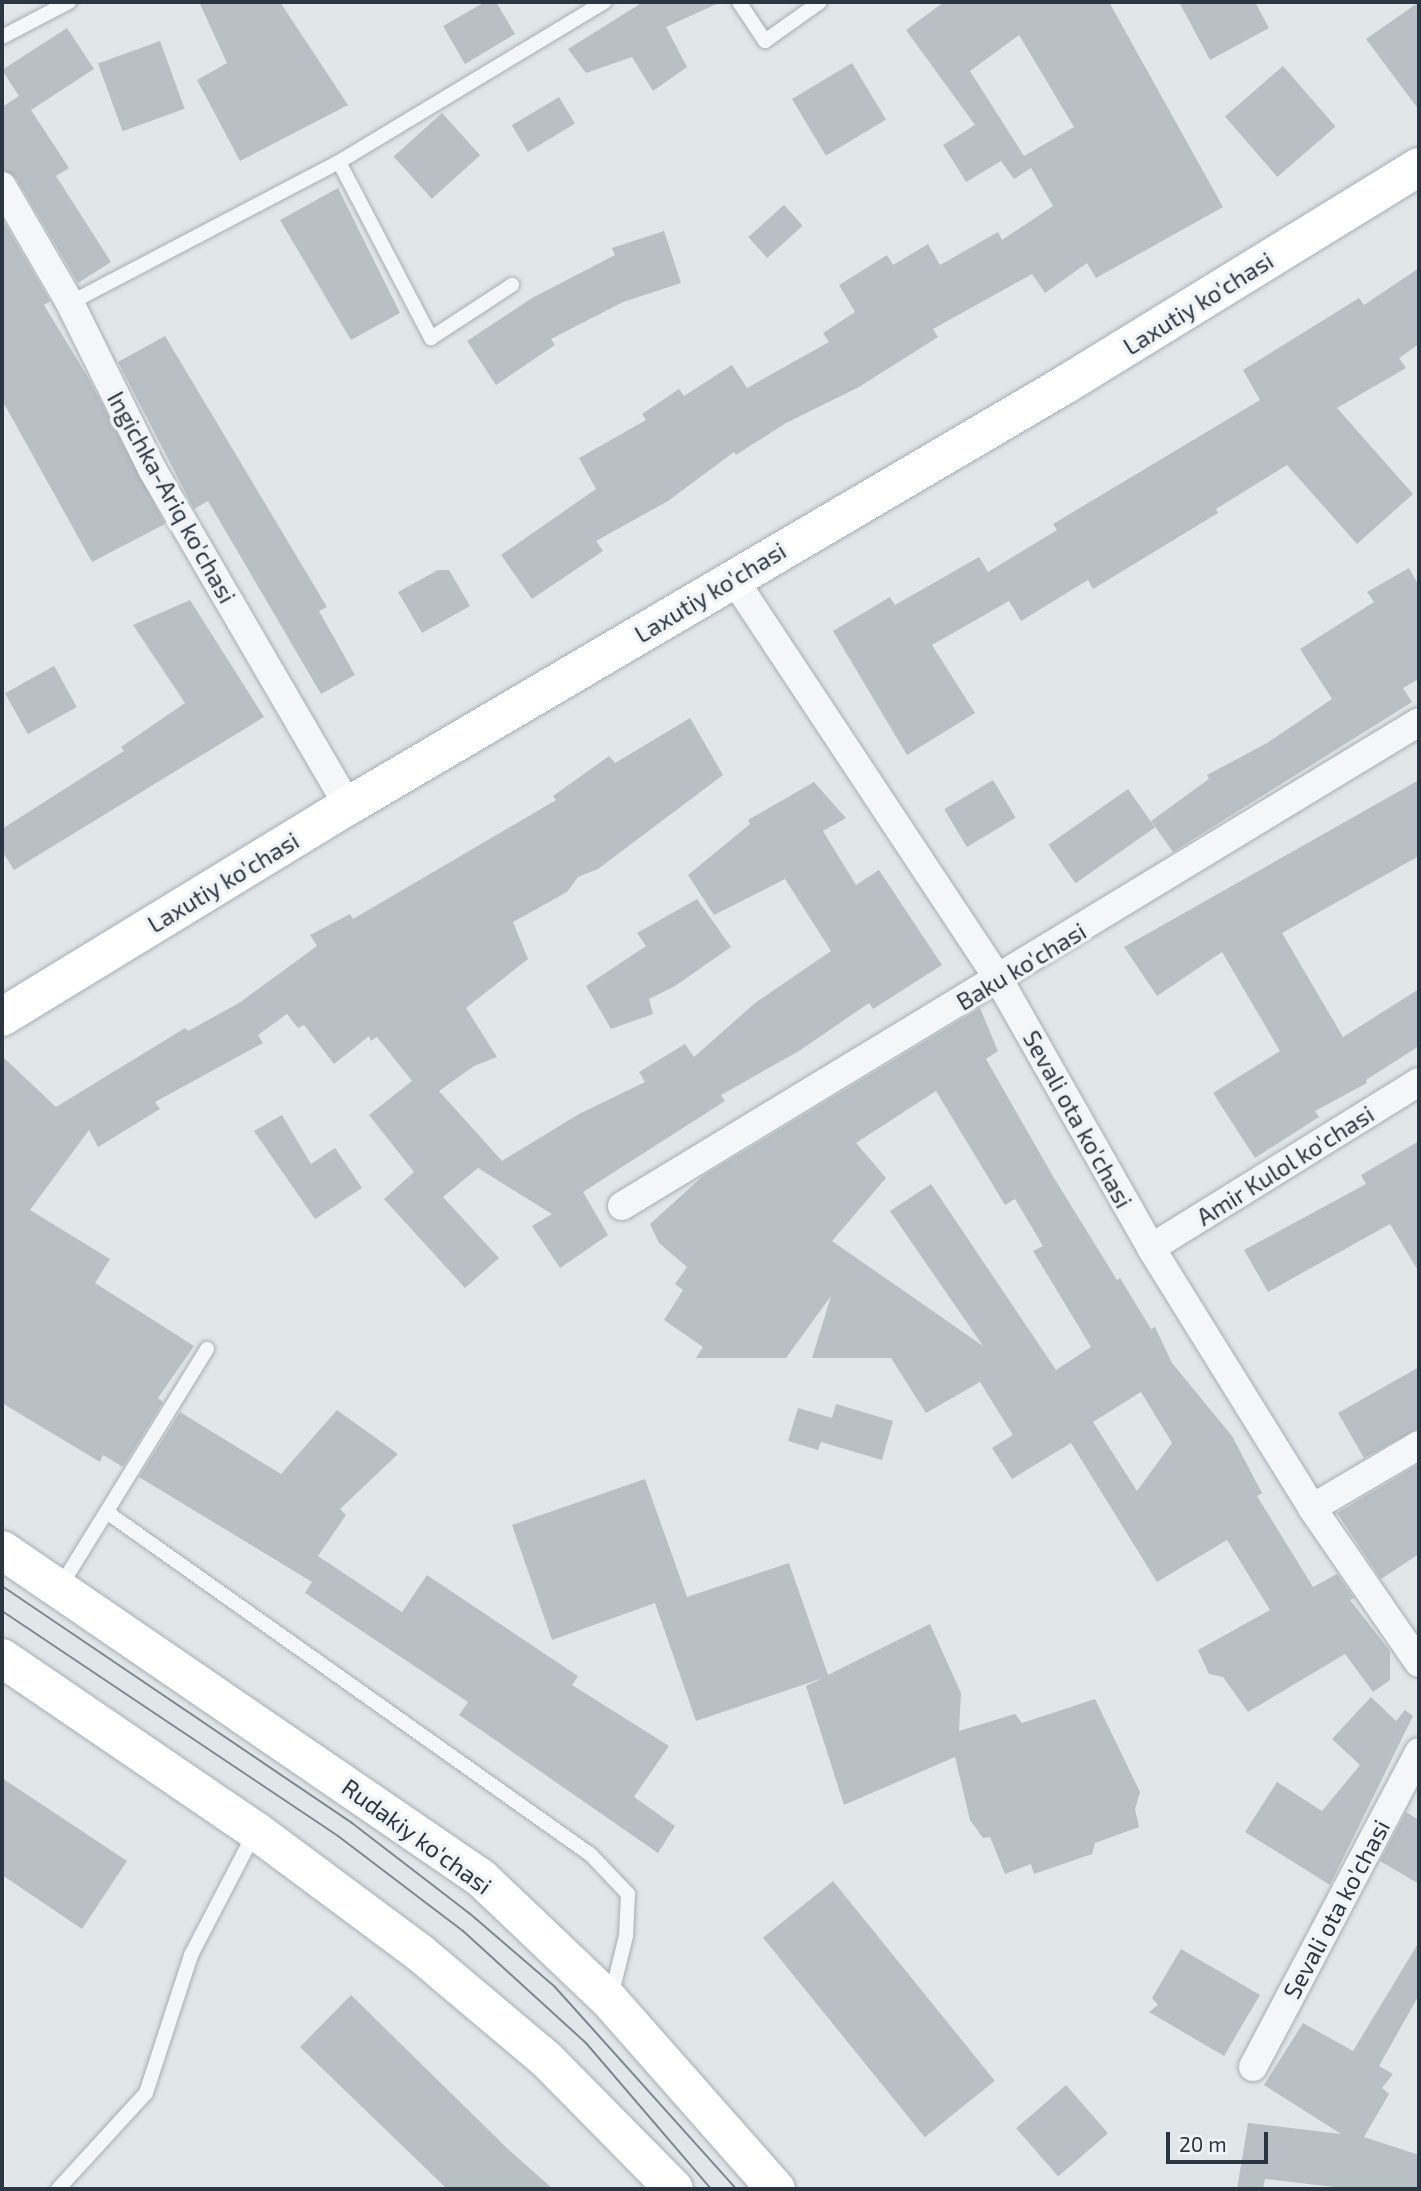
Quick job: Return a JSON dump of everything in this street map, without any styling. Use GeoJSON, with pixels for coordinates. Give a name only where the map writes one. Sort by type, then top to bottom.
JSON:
{"type":"FeatureCollection","features":[{"type":"Feature","properties":{"kind":"main road","name":"Laxutiy ko'chasi"},"geometry":{"type":"LineString","coordinates":[[2,1017],[348,806],[1066,384],[1419,167]]}},
{"type":"Feature","properties":{"kind":"main road","name":"Rudakiy ko'chasi"},"geometry":{"type":"LineString","coordinates":[[2,1550],[60,1587],[481,1878],[610,2001],[776,2189]]}},
{"type":"Feature","properties":{"kind":"main road"},"geometry":{"type":"LineString","coordinates":[[2,1658],[256,1831],[420,1953],[546,2059],[674,2189]]}},
{"type":"Feature","properties":{"kind":"street","name":"Ingichka-Ariq ko'chasi"},"geometry":{"type":"LineString","coordinates":[[2,186],[70,303],[152,469],[348,806]]}},
{"type":"Feature","properties":{"kind":"street","name":"Sevali ota ko'chasi"},"geometry":{"type":"LineString","coordinates":[[733,578],[999,979],[1151,1248],[1312,1508],[1419,1662]]}},
{"type":"Feature","properties":{"kind":"street","name":"Baku ko'chasi"},"geometry":{"type":"LineString","coordinates":[[622,1206],[1419,722]]}},
{"type":"Feature","properties":{"kind":"street","name":"Amir Kulol ko'chasi"},"geometry":{"type":"LineString","coordinates":[[1151,1248],[1419,1082]]}},
{"type":"Feature","properties":{"kind":"street"},"geometry":{"type":"LineString","coordinates":[[1312,1508],[1419,1446]]}},
{"type":"Feature","properties":{"kind":"street","name":"Sevali ota ko'chasi"},"geometry":{"type":"LineString","coordinates":[[1253,2067],[1419,1752]]}},
{"type":"Feature","properties":{"kind":"lane"},"geometry":{"type":"LineString","coordinates":[[2,37],[69,2]]}},
{"type":"Feature","properties":{"kind":"lane"},"geometry":{"type":"LineString","coordinates":[[70,303],[339,162],[604,2]]}},
{"type":"Feature","properties":{"kind":"lane"},"geometry":{"type":"LineString","coordinates":[[739,2],[765,41],[820,2]]}},
{"type":"Feature","properties":{"kind":"lane"},"geometry":{"type":"LineString","coordinates":[[339,162],[431,338],[512,285]]}},
{"type":"Feature","properties":{"kind":"lane"},"geometry":{"type":"LineString","coordinates":[[60,1587],[207,1349]]}},
{"type":"Feature","properties":{"kind":"lane"},"geometry":{"type":"LineString","coordinates":[[108,1513],[591,1855],[628,1894],[625,1936],[610,2001]]}},
{"type":"Feature","properties":{"kind":"lane"},"geometry":{"type":"LineString","coordinates":[[58,2189],[146,2094],[191,1955],[256,1831]]}},
{"type":"Feature","properties":{"kind":"building"},"geometry":{"type":"Polygon","coordinates":[[[199,2],[280,2],[348,105],[240,161],[197,80],[227,63],[199,2]]]}},
{"type":"Feature","properties":{"kind":"building"},"geometry":{"type":"Polygon","coordinates":[[[485,2],[496,2],[515,34],[465,64],[443,26],[485,2]]]}},
{"type":"Feature","properties":{"kind":"building"},"geometry":{"type":"Polygon","coordinates":[[[643,2],[721,2],[666,27],[687,67],[653,91],[632,57],[586,73],[568,49],[643,2]]]}},
{"type":"Feature","properties":{"kind":"building"},"geometry":{"type":"Polygon","coordinates":[[[944,2],[1109,2],[1223,207],[1096,278],[1087,263],[1045,293],[1032,274],[933,329],[938,337],[859,387],[786,423],[736,455],[734,452],[668,501],[596,541],[603,551],[532,599],[501,555],[596,489],[579,458],[646,420],[642,414],[679,389],[684,396],[732,365],[747,388],[829,342],[823,333],[855,312],[839,285],[887,255],[893,265],[928,244],[940,265],[998,232],[1002,240],[1053,206],[1031,168],[1014,179],[1001,161],[966,182],[943,145],[975,125],[906,30],[944,2]],[[1019,35],[970,71],[1024,156],[1074,127],[1019,35]]]}},
{"type":"Feature","properties":{"kind":"building"},"geometry":{"type":"Polygon","coordinates":[[[1179,2],[1255,2],[1269,28],[1210,60],[1179,2]]]}},
{"type":"Feature","properties":{"kind":"building"},"geometry":{"type":"Polygon","coordinates":[[[1419,2],[1419,110],[1366,39],[1419,2]]]}},
{"type":"Feature","properties":{"kind":"building"},"geometry":{"type":"Polygon","coordinates":[[[67,28],[94,69],[31,110],[69,168],[56,176],[111,262],[78,283],[16,178],[2,169],[2,107],[19,96],[2,70],[67,28]]]}},
{"type":"Feature","properties":{"kind":"building"},"geometry":{"type":"Polygon","coordinates":[[[160,41],[185,109],[123,131],[98,64],[160,41]]]}},
{"type":"Feature","properties":{"kind":"building"},"geometry":{"type":"Polygon","coordinates":[[[852,63],[886,120],[826,156],[792,99],[852,63]]]}},
{"type":"Feature","properties":{"kind":"building"},"geometry":{"type":"Polygon","coordinates":[[[1283,66],[1335,126],[1277,177],[1225,117],[1283,66]]]}},
{"type":"Feature","properties":{"kind":"building"},"geometry":{"type":"Polygon","coordinates":[[[559,97],[575,124],[528,152],[512,125],[559,97]]]}},
{"type":"Feature","properties":{"kind":"building"},"geometry":{"type":"Polygon","coordinates":[[[442,113],[480,155],[432,199],[394,156],[442,113]]]}},
{"type":"Feature","properties":{"kind":"building"},"geometry":{"type":"Polygon","coordinates":[[[338,188],[400,313],[351,340],[280,220],[338,188]]]}},
{"type":"Feature","properties":{"kind":"building"},"geometry":{"type":"Polygon","coordinates":[[[784,205],[803,226],[767,258],[748,237],[784,205]]]}},
{"type":"Feature","properties":{"kind":"building"},"geometry":{"type":"Polygon","coordinates":[[[2,219],[50,301],[44,305],[89,379],[165,524],[92,562],[2,400],[2,219]]]}},
{"type":"Feature","properties":{"kind":"building"},"geometry":{"type":"Polygon","coordinates":[[[664,231],[681,283],[623,302],[551,339],[555,345],[496,385],[467,341],[532,298],[615,255],[612,248],[664,231]]]}},
{"type":"Feature","properties":{"kind":"building"},"geometry":{"type":"Polygon","coordinates":[[[1419,268],[1419,344],[1399,358],[1406,368],[1337,408],[1413,494],[1357,544],[1287,465],[1216,509],[1218,513],[1093,589],[1088,580],[1021,621],[1009,601],[932,645],[975,713],[907,755],[833,631],[890,597],[895,605],[979,557],[988,572],[1057,530],[1053,524],[1260,400],[1243,370],[1359,298],[1364,305],[1419,268]]]}},
{"type":"Feature","properties":{"kind":"building"},"geometry":{"type":"Polygon","coordinates":[[[165,336],[327,607],[319,611],[355,675],[321,694],[208,501],[194,509],[118,362],[165,336]]]}},
{"type":"Feature","properties":{"kind":"building"},"geometry":{"type":"Polygon","coordinates":[[[1409,568],[1419,586],[1419,679],[1403,688],[1412,702],[1173,852],[1151,821],[1209,779],[1207,775],[1267,743],[1332,699],[1300,649],[1374,602],[1367,592],[1409,568]]]}},
{"type":"Feature","properties":{"kind":"building"},"geometry":{"type":"Polygon","coordinates":[[[438,570],[449,570],[470,606],[422,633],[398,592],[438,570]]]}},
{"type":"Feature","properties":{"kind":"building"},"geometry":{"type":"Polygon","coordinates":[[[190,600],[264,717],[14,870],[2,851],[2,829],[124,751],[121,747],[185,703],[133,625],[190,600]]]}},
{"type":"Feature","properties":{"kind":"building"},"geometry":{"type":"Polygon","coordinates":[[[54,666],[77,707],[28,734],[5,693],[54,666]]]}},
{"type":"Feature","properties":{"kind":"building"},"geometry":{"type":"Polygon","coordinates":[[[690,718],[723,775],[598,869],[578,877],[567,892],[513,922],[528,959],[466,1008],[497,1057],[474,1066],[439,1091],[502,1161],[579,1114],[645,1082],[639,1072],[685,1044],[694,1057],[755,1003],[831,951],[785,879],[714,915],[688,875],[750,824],[748,820],[814,782],[846,818],[823,831],[856,885],[879,870],[942,965],[873,1009],[869,1003],[799,1051],[721,1095],[725,1101],[583,1192],[608,1235],[560,1268],[532,1226],[552,1214],[478,1168],[443,1197],[499,1258],[465,1288],[384,1199],[414,1172],[369,1115],[412,1081],[377,1037],[371,1041],[369,1036],[334,1064],[304,1025],[298,1028],[287,1014],[258,1035],[263,1043],[155,1102],[160,1109],[98,1147],[89,1130],[30,1210],[110,1259],[95,1283],[194,1346],[158,1398],[163,1402],[123,1467],[103,1455],[100,1462],[2,1403],[2,1056],[56,1107],[185,1028],[188,1031],[239,1003],[317,946],[310,935],[350,914],[353,919],[556,800],[553,796],[609,756],[615,763],[690,718]]]}},
{"type":"Feature","properties":{"kind":"building"},"geometry":{"type":"Polygon","coordinates":[[[993,780],[1016,818],[967,847],[944,809],[993,780]]]}},
{"type":"Feature","properties":{"kind":"building"},"geometry":{"type":"Polygon","coordinates":[[[1419,780],[1419,856],[1282,933],[1343,1037],[1419,989],[1419,1046],[1366,1080],[1367,1083],[1315,1111],[1319,1117],[1255,1158],[1213,1093],[1280,1051],[1222,952],[1157,996],[1124,947],[1419,780]]]}},
{"type":"Feature","properties":{"kind":"building"},"geometry":{"type":"Polygon","coordinates":[[[1128,789],[1155,828],[1076,883],[1049,845],[1128,789]]]}},
{"type":"Feature","properties":{"kind":"building"},"geometry":{"type":"Polygon","coordinates":[[[697,899],[731,947],[675,986],[649,999],[653,1014],[611,1029],[586,986],[646,946],[637,933],[697,899]]]}},
{"type":"Feature","properties":{"kind":"building"},"geometry":{"type":"Polygon","coordinates":[[[980,1008],[998,1051],[986,1059],[1054,1178],[1117,1280],[1120,1278],[1151,1329],[1155,1327],[1172,1363],[1232,1436],[1262,1493],[1257,1496],[1313,1587],[1337,1574],[1354,1598],[1350,1600],[1390,1651],[1390,1680],[1373,1692],[1345,1654],[1248,1712],[1223,1677],[1209,1674],[1198,1650],[1270,1610],[1227,1540],[1157,1582],[1071,1443],[1012,1479],[992,1448],[1013,1435],[980,1382],[926,1413],[891,1358],[812,1358],[831,1296],[786,1358],[696,1358],[703,1347],[664,1320],[683,1290],[675,1284],[687,1267],[659,1243],[650,1224],[703,1176],[980,1008]],[[936,1091],[856,1143],[886,1178],[832,1241],[983,1346],[890,1211],[931,1184],[1056,1370],[1091,1347],[1033,1251],[1043,1246],[1015,1199],[1005,1205],[936,1091]],[[1141,1392],[1093,1422],[1137,1491],[1172,1443],[1141,1392]]]}},
{"type":"Feature","properties":{"kind":"building"},"geometry":{"type":"Polygon","coordinates":[[[282,1115],[311,1164],[335,1148],[362,1188],[315,1219],[254,1131],[282,1115]]]}},
{"type":"Feature","properties":{"kind":"building"},"geometry":{"type":"Polygon","coordinates":[[[1419,1141],[1419,1272],[1390,1224],[1268,1292],[1244,1250],[1366,1184],[1361,1175],[1419,1141]]]}},
{"type":"Feature","properties":{"kind":"building"},"geometry":{"type":"Polygon","coordinates":[[[1419,1367],[1419,1428],[1364,1458],[1338,1413],[1419,1367]]]}},
{"type":"Feature","properties":{"kind":"building"},"geometry":{"type":"Polygon","coordinates":[[[836,1404],[893,1421],[882,1460],[821,1442],[818,1450],[788,1441],[798,1408],[832,1418],[836,1404]]]}},
{"type":"Feature","properties":{"kind":"building"},"geometry":{"type":"Polygon","coordinates":[[[337,1410],[398,1454],[340,1509],[346,1515],[318,1556],[402,1612],[427,1575],[578,1676],[572,1685],[669,1746],[634,1797],[675,1826],[658,1853],[459,1715],[468,1702],[305,1593],[312,1582],[139,1477],[180,1412],[281,1474],[337,1410]]]}},
{"type":"Feature","properties":{"kind":"building"},"geometry":{"type":"Polygon","coordinates":[[[1419,1464],[1419,1554],[1381,1579],[1337,1513],[1419,1464]]]}},
{"type":"Feature","properties":{"kind":"building"},"geometry":{"type":"Polygon","coordinates":[[[645,1479],[687,1597],[789,1563],[828,1675],[930,1624],[961,1693],[959,1731],[1015,1714],[1022,1723],[1095,1699],[1140,1792],[1135,1809],[1139,1827],[1095,1843],[1092,1854],[1034,1874],[1031,1864],[1005,1874],[990,1837],[983,1838],[970,1820],[955,1757],[844,1805],[806,1686],[823,1678],[696,1721],[655,1603],[552,1640],[512,1525],[645,1479]]]}},
{"type":"Feature","properties":{"kind":"building"},"geometry":{"type":"Polygon","coordinates":[[[1371,1697],[1396,1721],[1405,1710],[1413,1716],[1330,1885],[1245,1832],[1277,1782],[1322,1811],[1360,1765],[1332,1739],[1371,1697]]]}},
{"type":"Feature","properties":{"kind":"building"},"geometry":{"type":"Polygon","coordinates":[[[2,1778],[127,1861],[82,1929],[2,1875],[2,1778]]]}},
{"type":"Feature","properties":{"kind":"building"},"geometry":{"type":"Polygon","coordinates":[[[1406,1812],[1419,1820],[1419,1884],[1380,1861],[1406,1812]]]}},
{"type":"Feature","properties":{"kind":"building"},"geometry":{"type":"Polygon","coordinates":[[[833,1881],[995,2081],[925,2137],[763,1938],[833,1881]]]}},
{"type":"Feature","properties":{"kind":"building"},"geometry":{"type":"Polygon","coordinates":[[[1419,1942],[1419,1995],[1379,2066],[1393,2074],[1382,2088],[1389,2094],[1364,2137],[1419,2155],[1419,2189],[1351,2189],[1265,2179],[1263,2189],[1237,2189],[1248,2123],[1341,2134],[1264,2085],[1303,2023],[1353,2051],[1419,1942]]]}},
{"type":"Feature","properties":{"kind":"building"},"geometry":{"type":"Polygon","coordinates":[[[1181,1949],[1260,1995],[1224,2056],[1149,2012],[1158,2005],[1152,1998],[1181,1949]]]}},
{"type":"Feature","properties":{"kind":"building"},"geometry":{"type":"Polygon","coordinates":[[[351,1995],[509,2150],[553,2189],[447,2189],[300,2047],[351,1995]]]}},
{"type":"Feature","properties":{"kind":"building"},"geometry":{"type":"Polygon","coordinates":[[[1066,2085],[1108,2133],[1058,2177],[1016,2128],[1066,2085]]]}},
{"type":"Feature","properties":{"kind":"tram line"},"geometry":{"type":"LineString","coordinates":[[2,1586],[352,1823],[469,1913],[555,1987],[736,2189]]}},
{"type":"Feature","properties":{"kind":"tram line"},"geometry":{"type":"LineString","coordinates":[[2,1611],[338,1836],[463,1931],[586,2043],[711,2189]]}}]}
